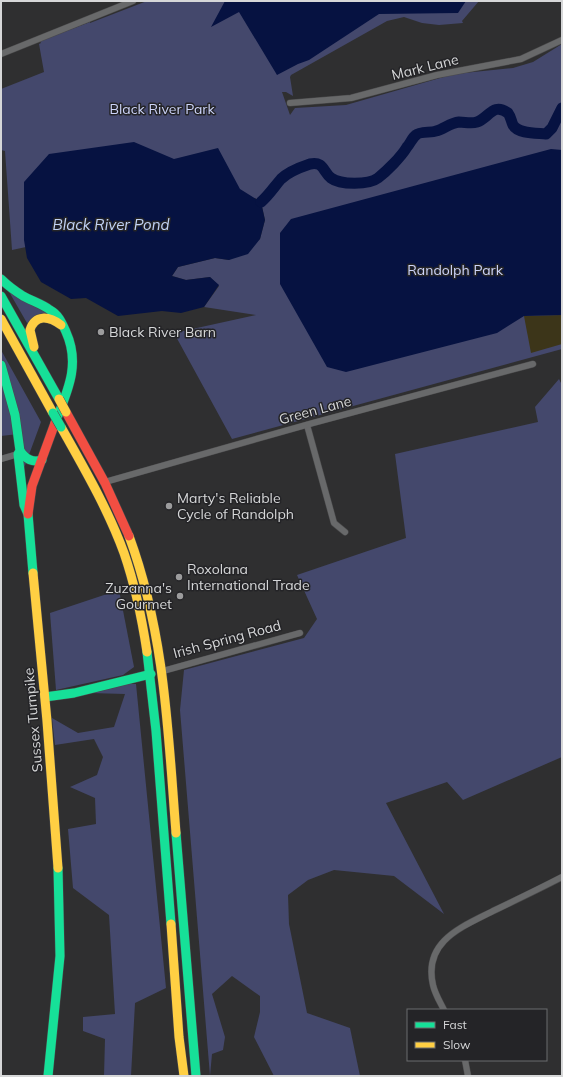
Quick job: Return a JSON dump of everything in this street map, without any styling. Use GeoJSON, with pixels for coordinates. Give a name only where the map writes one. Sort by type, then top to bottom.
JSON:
{"type":"FeatureCollection","features":[{"type":"Feature","properties":{"kind":"main road"},"geometry":{"type":"LineString","coordinates":[[1,279],[14,291],[51,310],[61,320],[72,346],[74,367],[70,383],[32,486],[28,514]]}},
{"type":"Feature","properties":{"kind":"main road"},"geometry":{"type":"LineString","coordinates":[[1,296],[105,482],[131,540],[144,581],[155,626],[162,671],[196,1076]]}},
{"type":"Feature","properties":{"kind":"main road"},"geometry":{"type":"LineString","coordinates":[[41,368],[30,336],[30,329],[33,324],[39,318],[50,318],[59,323],[66,330]]}},
{"type":"Feature","properties":{"kind":"main road"},"geometry":{"type":"LineString","coordinates":[[1,319],[100,499],[124,555],[144,628],[151,674],[179,1037],[184,1076]]}},
{"type":"Feature","properties":{"kind":"main road","name":"Sussex Turnpike"},"geometry":{"type":"LineString","coordinates":[[1,365],[14,409],[24,505],[28,514],[45,697],[59,882],[60,912],[58,976],[48,1076]]}},
{"type":"Feature","properties":{"kind":"main road"},"geometry":{"type":"LineString","coordinates":[[19,453],[28,460],[42,460]]}},
{"type":"Feature","properties":{"kind":"main road"},"geometry":{"type":"LineString","coordinates":[[45,697],[74,693],[151,674]]}},
{"type":"Feature","properties":{"kind":"street"},"geometry":{"type":"LineString","coordinates":[[1,54],[133,1]]}},
{"type":"Feature","properties":{"kind":"street","name":"Mark Lane"},"geometry":{"type":"LineString","coordinates":[[290,103],[351,98],[437,75],[521,59],[562,40]]}},
{"type":"Feature","properties":{"kind":"street","name":"Green Lane"},"geometry":{"type":"LineString","coordinates":[[105,482],[307,425],[533,364]]}},
{"type":"Feature","properties":{"kind":"street"},"geometry":{"type":"LineString","coordinates":[[307,425],[334,523],[345,532]]}},
{"type":"Feature","properties":{"kind":"street"},"geometry":{"type":"LineString","coordinates":[[1,459],[19,453]]}},
{"type":"Feature","properties":{"kind":"street","name":"Irish Spring Road"},"geometry":{"type":"LineString","coordinates":[[162,671],[300,633]]}},
{"type":"Feature","properties":{"kind":"street"},"geometry":{"type":"LineString","coordinates":[[444,1009],[435,992],[432,978],[432,968],[437,950],[445,939],[450,934],[468,923],[562,877]]}},
{"type":"Feature","properties":{"kind":"street"},"geometry":{"type":"LineString","coordinates":[[464,1061],[468,1076]]}},
{"type":"Feature","properties":{"kind":"green space","name":"Black River Park"},"geometry":{"type":"Polygon","coordinates":[[[147,1],[479,1],[462,21],[463,23],[439,25],[422,23],[404,17],[387,21],[291,75],[293,96],[286,92],[282,92],[290,115],[295,108],[346,105],[454,74],[513,68],[533,62],[562,44],[562,349],[232,439],[174,333],[256,315],[204,307],[219,286],[210,277],[186,280],[172,276],[178,267],[215,258],[229,260],[260,239],[265,220],[261,202],[255,198],[12,250],[5,151],[1,150],[1,89],[44,72],[39,44],[41,43],[40,41],[147,1]]]}},
{"type":"Feature","properties":{"kind":"green space"},"geometry":{"type":"Polygon","coordinates":[[[8,290],[51,314],[27,323],[8,290]]]}},
{"type":"Feature","properties":{"kind":"green space"},"geometry":{"type":"Polygon","coordinates":[[[1,350],[41,422],[23,471],[18,434],[1,436],[1,350]]]}},
{"type":"Feature","properties":{"kind":"green space"},"geometry":{"type":"Polygon","coordinates":[[[559,379],[562,385],[562,757],[463,800],[447,782],[386,803],[444,914],[394,876],[334,870],[308,880],[288,895],[289,924],[307,1013],[350,1028],[360,1076],[274,1076],[254,1037],[260,1012],[260,996],[232,976],[212,994],[225,1037],[223,1050],[212,1054],[210,1076],[180,710],[184,670],[304,638],[317,619],[297,575],[406,538],[395,454],[538,422],[535,407],[559,379]]]}},
{"type":"Feature","properties":{"kind":"green space"},"geometry":{"type":"Polygon","coordinates":[[[119,590],[134,667],[123,675],[56,690],[50,613],[119,590]]]}},
{"type":"Feature","properties":{"kind":"green space"},"geometry":{"type":"Polygon","coordinates":[[[126,684],[136,684],[166,988],[135,1003],[131,1076],[104,1076],[105,1039],[83,1031],[83,1017],[115,1014],[109,915],[73,888],[68,829],[96,824],[95,798],[70,787],[97,775],[103,757],[94,739],[55,745],[52,718],[78,733],[114,727],[125,694],[90,693],[126,684]]]}},
{"type":"Feature","properties":{"kind":"sand"},"geometry":{"type":"Polygon","coordinates":[[[562,315],[562,344],[531,353],[524,316],[562,315]]]}},
{"type":"Feature","properties":{"kind":"water"},"geometry":{"type":"Polygon","coordinates":[[[225,1],[466,1],[458,13],[379,14],[309,60],[277,75],[239,12],[211,27],[225,1]]]}},
{"type":"Feature","properties":{"kind":"water","name":"Black River Pond"},"geometry":{"type":"Polygon","coordinates":[[[134,142],[174,159],[218,148],[240,189],[261,202],[265,220],[260,239],[248,254],[229,260],[215,258],[178,267],[172,276],[186,280],[210,277],[219,285],[204,307],[181,313],[162,311],[118,316],[86,298],[71,299],[41,282],[27,258],[24,240],[24,182],[49,154],[134,142]]]}},
{"type":"Feature","properties":{"kind":"water","name":"Randolph Park"},"geometry":{"type":"Polygon","coordinates":[[[551,149],[562,150],[562,315],[524,316],[497,333],[346,372],[327,367],[280,284],[280,233],[291,219],[551,149]]]}},
{"type":"Feature","properties":{"kind":"waterway"},"geometry":{"type":"LineString","coordinates":[[261,202],[284,176],[310,164],[318,164],[323,168],[328,176],[341,182],[368,182],[378,178],[390,168],[413,138],[418,134],[436,131],[459,122],[477,122],[491,112],[499,109],[508,113],[515,128],[523,132],[546,134],[552,128],[562,108]]}},
{"type":"Feature","properties":{"kind":"traffic: fast"},"geometry":{"type":"LineString","coordinates":[[1,279],[23,296],[44,306],[56,314],[66,332],[72,356],[71,378],[55,423]]}},
{"type":"Feature","properties":{"kind":"traffic: fast"},"geometry":{"type":"LineString","coordinates":[[1,296],[59,399]]}},
{"type":"Feature","properties":{"kind":"traffic: fast"},"geometry":{"type":"LineString","coordinates":[[1,365],[15,415],[20,451],[18,454],[24,505],[28,514],[33,573]]}},
{"type":"Feature","properties":{"kind":"traffic: fast"},"geometry":{"type":"LineString","coordinates":[[53,413],[61,427]]}},
{"type":"Feature","properties":{"kind":"traffic: fast"},"geometry":{"type":"LineString","coordinates":[[20,451],[30,460],[42,460]]}},
{"type":"Feature","properties":{"kind":"traffic: fast"},"geometry":{"type":"LineString","coordinates":[[147,652],[156,731],[171,924]]}},
{"type":"Feature","properties":{"kind":"traffic: fast"},"geometry":{"type":"LineString","coordinates":[[45,697],[74,693],[151,674]]}},
{"type":"Feature","properties":{"kind":"traffic: fast"},"geometry":{"type":"LineString","coordinates":[[176,833],[196,1076]]}},
{"type":"Feature","properties":{"kind":"traffic: fast"},"geometry":{"type":"LineString","coordinates":[[48,1076],[60,956],[58,868]]}},
{"type":"Feature","properties":{"kind":"traffic: slow"},"geometry":{"type":"LineString","coordinates":[[34,347],[30,330],[35,321],[47,318],[61,325]]}},
{"type":"Feature","properties":{"kind":"traffic: slow"},"geometry":{"type":"LineString","coordinates":[[1,319],[53,413]]}},
{"type":"Feature","properties":{"kind":"traffic: slow"},"geometry":{"type":"LineString","coordinates":[[59,399],[66,412]]}},
{"type":"Feature","properties":{"kind":"traffic: slow"},"geometry":{"type":"LineString","coordinates":[[61,427],[87,473],[118,537],[132,577],[147,652]]}},
{"type":"Feature","properties":{"kind":"traffic: slow"},"geometry":{"type":"LineString","coordinates":[[129,536],[141,573],[158,646],[167,720],[176,833]]}},
{"type":"Feature","properties":{"kind":"traffic: slow"},"geometry":{"type":"LineString","coordinates":[[33,573],[47,721],[58,868]]}},
{"type":"Feature","properties":{"kind":"traffic: slow"},"geometry":{"type":"LineString","coordinates":[[171,924],[179,1037],[184,1076]]}},
{"type":"Feature","properties":{"kind":"traffic: jam"},"geometry":{"type":"LineString","coordinates":[[66,412],[105,483],[129,536]]}},
{"type":"Feature","properties":{"kind":"traffic: jam"},"geometry":{"type":"LineString","coordinates":[[28,514],[32,486],[55,423]]}},
{"type":"Feature","properties":{"kind":"place","name":"Black River Barn"},"geometry":{"type":"Point","coordinates":[101,332]}},
{"type":"Feature","properties":{"kind":"place","name":"Marty's Reliable Cycle of Randolph"},"geometry":{"type":"Point","coordinates":[169,506]}},
{"type":"Feature","properties":{"kind":"place","name":"Roxolana International Trade"},"geometry":{"type":"Point","coordinates":[179,577]}},
{"type":"Feature","properties":{"kind":"place","name":"Zuzanna's Gourmet"},"geometry":{"type":"Point","coordinates":[180,596]}}]}
